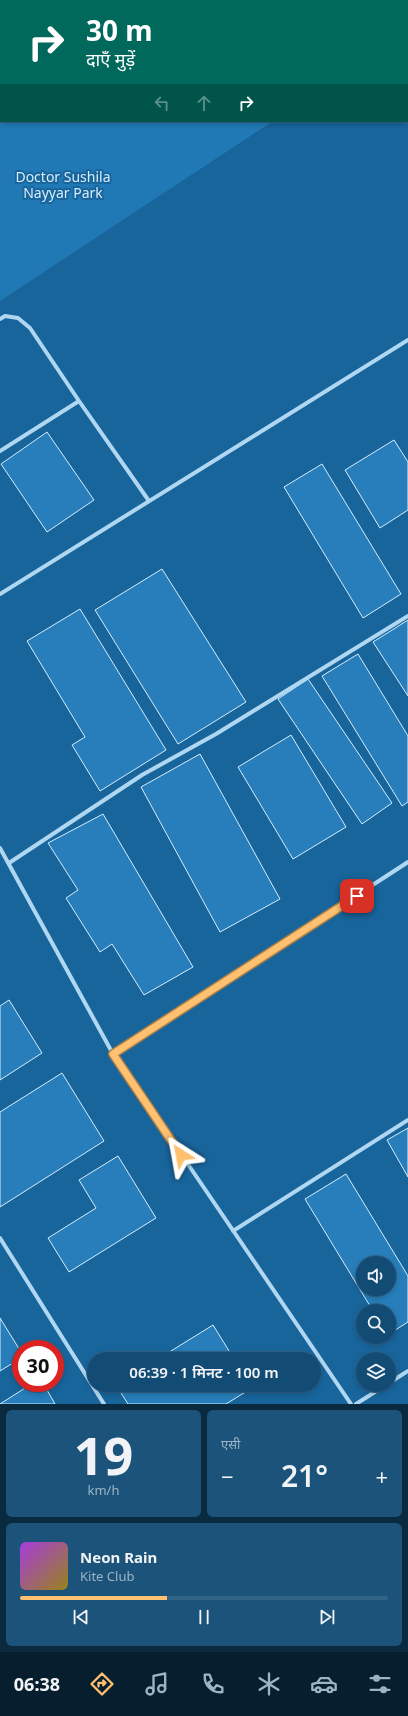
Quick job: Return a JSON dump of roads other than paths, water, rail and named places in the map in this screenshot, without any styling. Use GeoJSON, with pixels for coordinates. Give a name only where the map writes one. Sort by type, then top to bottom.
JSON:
{"type":"FeatureCollection","features":[{"type":"Feature","properties":{"kind":"street"},"geometry":{"type":"LineString","coordinates":[[0,319],[5,316],[18,318],[30,328],[149,501]]}},
{"type":"Feature","properties":{"kind":"street"},"geometry":{"type":"LineString","coordinates":[[0,594],[408,340]]}},
{"type":"Feature","properties":{"kind":"street"},"geometry":{"type":"LineString","coordinates":[[0,451],[79,401]]}},
{"type":"Feature","properties":{"kind":"street"},"geometry":{"type":"LineString","coordinates":[[9,863],[142,775],[216,734],[408,616]]}},
{"type":"Feature","properties":{"kind":"street"},"geometry":{"type":"LineString","coordinates":[[0,848],[113,1054],[351,1404]]}},
{"type":"Feature","properties":{"kind":"street"},"geometry":{"type":"LineString","coordinates":[[113,1054],[408,862]]}},
{"type":"Feature","properties":{"kind":"street"},"geometry":{"type":"LineString","coordinates":[[233,1231],[408,1120]]}},
{"type":"Feature","properties":{"kind":"street"},"geometry":{"type":"LineString","coordinates":[[0,1238],[104,1404]]}},
{"type":"Feature","properties":{"kind":"street"},"geometry":{"type":"LineString","coordinates":[[396,1379],[408,1371]]}},
{"type":"Feature","properties":{"kind":"street"},"geometry":{"type":"LineString","coordinates":[[356,1404],[375,1392]]}},
{"type":"Feature","properties":{"kind":"park label","name":"Doctor Sushila Nayyar Park"},"geometry":{"type":"Point","coordinates":[63,184]}}]}
